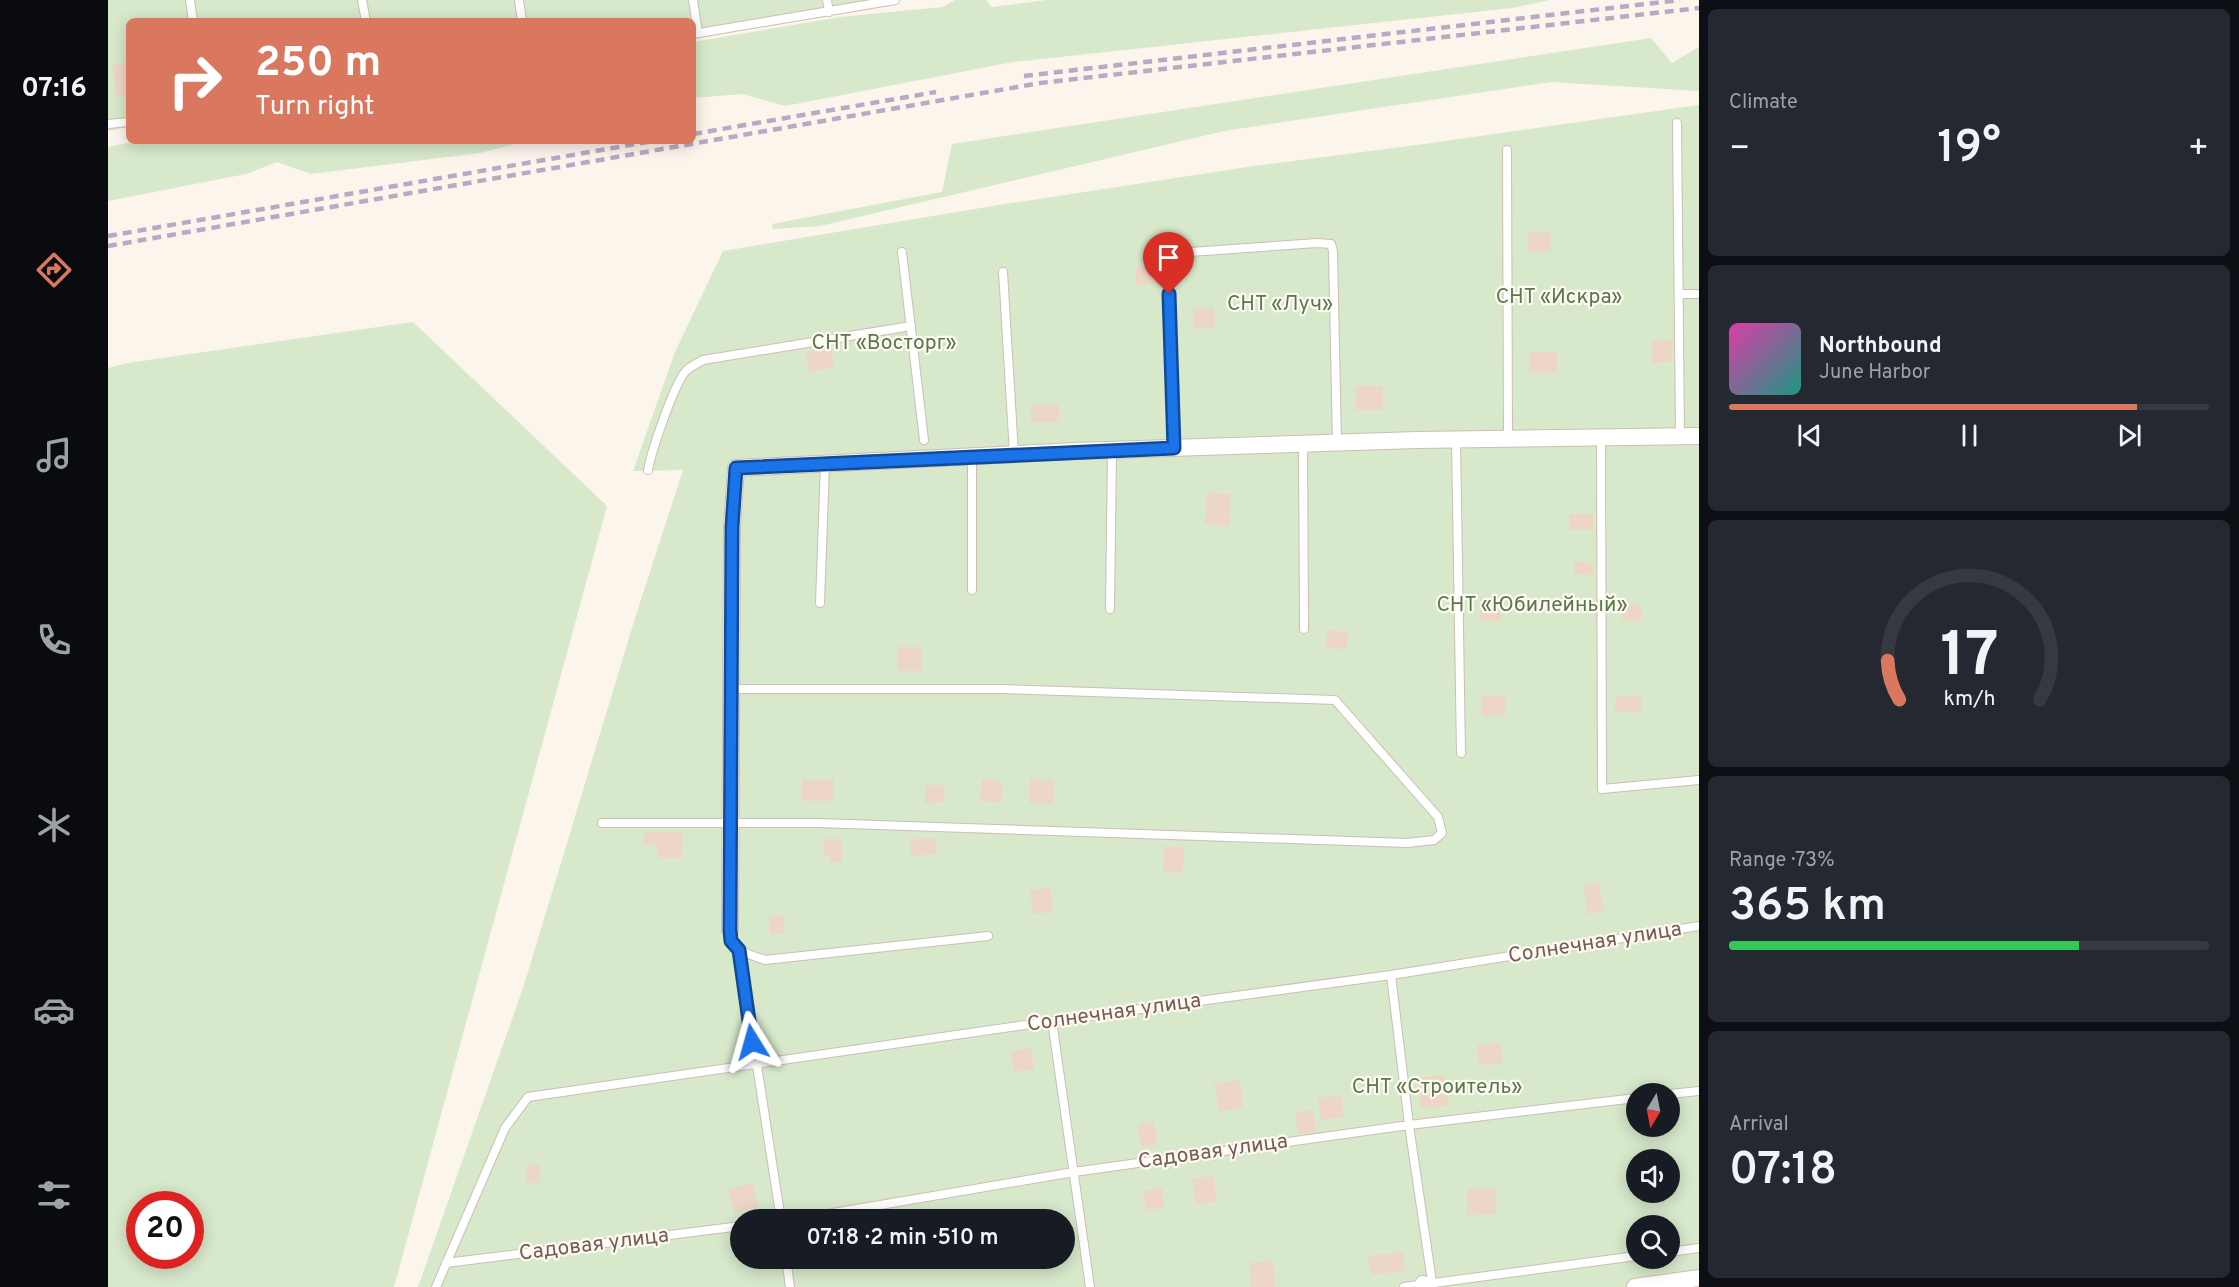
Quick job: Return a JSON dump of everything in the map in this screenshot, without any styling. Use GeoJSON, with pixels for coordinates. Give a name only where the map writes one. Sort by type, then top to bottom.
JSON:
{"type":"FeatureCollection","features":[{"type":"Feature","properties":{"kind":"street"},"geometry":{"type":"LineString","coordinates":[[730,930],[732,527],[736,468],[1112,450],[1699,436]]}},
{"type":"Feature","properties":{"kind":"street"},"geometry":{"type":"LineString","coordinates":[[1635,1287],[1699,1278]]}},
{"type":"Feature","properties":{"kind":"lane"},"geometry":{"type":"LineString","coordinates":[[190,0],[193,18]]}},
{"type":"Feature","properties":{"kind":"lane"},"geometry":{"type":"LineString","coordinates":[[362,0],[365,18]]}},
{"type":"Feature","properties":{"kind":"lane"},"geometry":{"type":"LineString","coordinates":[[519,0],[522,18]]}},
{"type":"Feature","properties":{"kind":"lane"},"geometry":{"type":"LineString","coordinates":[[693,0],[694,18]]}},
{"type":"Feature","properties":{"kind":"lane"},"geometry":{"type":"LineString","coordinates":[[827,0],[829,12]]}},
{"type":"Feature","properties":{"kind":"lane"},"geometry":{"type":"LineString","coordinates":[[696,34],[895,0]]}},
{"type":"Feature","properties":{"kind":"lane"},"geometry":{"type":"LineString","coordinates":[[108,124],[126,122]]}},
{"type":"Feature","properties":{"kind":"lane"},"geometry":{"type":"LineString","coordinates":[[1677,123],[1680,437]]}},
{"type":"Feature","properties":{"kind":"lane"},"geometry":{"type":"LineString","coordinates":[[1507,150],[1508,439]]}},
{"type":"Feature","properties":{"kind":"lane"},"geometry":{"type":"LineString","coordinates":[[1174,448],[1168,271],[1172,258],[1176,254],[1317,243],[1331,244],[1333,251],[1337,443]]}},
{"type":"Feature","properties":{"kind":"lane"},"geometry":{"type":"LineString","coordinates":[[902,252],[924,440]]}},
{"type":"Feature","properties":{"kind":"lane"},"geometry":{"type":"LineString","coordinates":[[1003,272],[1014,454]]}},
{"type":"Feature","properties":{"kind":"lane"},"geometry":{"type":"LineString","coordinates":[[1680,294],[1699,294]]}},
{"type":"Feature","properties":{"kind":"lane"},"geometry":{"type":"LineString","coordinates":[[648,470],[651,453],[671,400],[685,371],[703,360],[911,326]]}},
{"type":"Feature","properties":{"kind":"lane"},"geometry":{"type":"LineString","coordinates":[[1601,438],[1602,789],[1699,780]]}},
{"type":"Feature","properties":{"kind":"lane"},"geometry":{"type":"LineString","coordinates":[[1456,440],[1461,753]]}},
{"type":"Feature","properties":{"kind":"lane"},"geometry":{"type":"LineString","coordinates":[[1303,444],[1304,629]]}},
{"type":"Feature","properties":{"kind":"lane"},"geometry":{"type":"LineString","coordinates":[[1110,609],[1112,450]]}},
{"type":"Feature","properties":{"kind":"lane"},"geometry":{"type":"LineString","coordinates":[[972,456],[972,590]]}},
{"type":"Feature","properties":{"kind":"lane"},"geometry":{"type":"LineString","coordinates":[[820,603],[825,464]]}},
{"type":"Feature","properties":{"kind":"lane"},"geometry":{"type":"LineString","coordinates":[[602,824],[818,823],[1407,843],[1434,840],[1442,833],[1438,817],[1335,700],[1003,689],[731,689]]}},
{"type":"Feature","properties":{"kind":"lane","name":"Солнечная улица"},"geometry":{"type":"LineString","coordinates":[[446,1263],[505,1128],[528,1096],[1391,975],[1699,926]]}},
{"type":"Feature","properties":{"kind":"lane"},"geometry":{"type":"LineString","coordinates":[[730,930],[731,941],[739,950],[765,960],[988,936]]}},
{"type":"Feature","properties":{"kind":"lane"},"geometry":{"type":"LineString","coordinates":[[739,950],[779,1209]]}},
{"type":"Feature","properties":{"kind":"lane"},"geometry":{"type":"LineString","coordinates":[[1391,975],[1426,1284]]}},
{"type":"Feature","properties":{"kind":"lane"},"geometry":{"type":"LineString","coordinates":[[1052,1021],[1090,1287]]}},
{"type":"Feature","properties":{"kind":"lane"},"geometry":{"type":"LineString","coordinates":[[1680,1093],[1699,1091]]}},
{"type":"Feature","properties":{"kind":"lane","name":"Садовая улица"},"geometry":{"type":"LineString","coordinates":[[857,1209],[1074,1172],[1409,1125],[1626,1099]]}},
{"type":"Feature","properties":{"kind":"lane","name":"Садовая улица"},"geometry":{"type":"LineString","coordinates":[[446,1263],[730,1227]]}},
{"type":"Feature","properties":{"kind":"lane"},"geometry":{"type":"LineString","coordinates":[[1680,1251],[1699,1248]]}},
{"type":"Feature","properties":{"kind":"lane"},"geometry":{"type":"LineString","coordinates":[[1404,1287],[1626,1257]]}},
{"type":"Feature","properties":{"kind":"lane"},"geometry":{"type":"LineString","coordinates":[[436,1287],[446,1263]]}},
{"type":"Feature","properties":{"kind":"lane"},"geometry":{"type":"LineString","coordinates":[[788,1269],[790,1287]]}},
{"type":"Feature","properties":{"kind":"green space"},"geometry":{"type":"Polygon","coordinates":[[[108,0],[878,0],[696,30],[696,18],[126,18],[126,128],[108,131],[108,0]]]}},
{"type":"Feature","properties":{"kind":"green space"},"geometry":{"type":"Polygon","coordinates":[[[955,0],[986,0],[992,7],[1047,0],[1549,0],[1512,8],[1013,62],[785,106],[743,94],[696,98],[696,41],[840,17],[943,7],[955,0]]]}},
{"type":"Feature","properties":{"kind":"green space"},"geometry":{"type":"Polygon","coordinates":[[[1651,38],[1672,63],[1699,47],[1699,91],[1551,82],[1224,131],[820,226],[773,229],[772,224],[942,192],[952,144],[1651,38]]]}},
{"type":"Feature","properties":{"kind":"green space"},"geometry":{"type":"Polygon","coordinates":[[[1699,105],[1699,1287],[418,1287],[524,985],[636,615],[683,470],[633,471],[675,352],[723,251],[1254,166],[1699,105]]]}},
{"type":"Feature","properties":{"kind":"green space"},"geometry":{"type":"Polygon","coordinates":[[[126,143],[514,144],[480,153],[311,174],[277,162],[246,174],[108,201],[108,147],[126,143]]]}},
{"type":"Feature","properties":{"kind":"green space"},"geometry":{"type":"Polygon","coordinates":[[[413,322],[607,506],[394,1287],[108,1287],[108,368],[128,363],[413,322]]]}},
{"type":"Feature","properties":{"kind":"building"},"geometry":{"type":"Polygon","coordinates":[[[126,63],[126,96],[117,98],[112,65],[126,63]]]}},
{"type":"Feature","properties":{"kind":"building"},"geometry":{"type":"Polygon","coordinates":[[[1528,232],[1551,233],[1550,252],[1527,251],[1528,232]]]}},
{"type":"Feature","properties":{"kind":"building"},"geometry":{"type":"Polygon","coordinates":[[[1162,266],[1162,283],[1136,285],[1136,267],[1162,266]]]}},
{"type":"Feature","properties":{"kind":"building"},"geometry":{"type":"Polygon","coordinates":[[[1214,308],[1215,327],[1194,328],[1193,309],[1214,308]]]}},
{"type":"Feature","properties":{"kind":"building"},"geometry":{"type":"Polygon","coordinates":[[[1672,340],[1672,362],[1652,363],[1651,341],[1672,340]]]}},
{"type":"Feature","properties":{"kind":"building"},"geometry":{"type":"Polygon","coordinates":[[[831,347],[835,367],[810,372],[806,352],[831,347]]]}},
{"type":"Feature","properties":{"kind":"building"},"geometry":{"type":"Polygon","coordinates":[[[1529,352],[1557,352],[1557,373],[1529,373],[1529,352]]]}},
{"type":"Feature","properties":{"kind":"building"},"geometry":{"type":"Polygon","coordinates":[[[1356,386],[1383,386],[1383,410],[1356,410],[1356,386]]]}},
{"type":"Feature","properties":{"kind":"building"},"geometry":{"type":"Polygon","coordinates":[[[1031,405],[1059,405],[1059,422],[1031,422],[1031,405]]]}},
{"type":"Feature","properties":{"kind":"building"},"geometry":{"type":"Polygon","coordinates":[[[1207,493],[1231,494],[1229,526],[1205,524],[1207,493]]]}},
{"type":"Feature","properties":{"kind":"building"},"geometry":{"type":"Polygon","coordinates":[[[1569,514],[1593,514],[1593,530],[1569,530],[1569,514]]]}},
{"type":"Feature","properties":{"kind":"building"},"geometry":{"type":"Polygon","coordinates":[[[1575,562],[1593,563],[1593,575],[1574,574],[1575,562]]]}},
{"type":"Feature","properties":{"kind":"building"},"geometry":{"type":"Polygon","coordinates":[[[1481,597],[1501,598],[1500,621],[1480,621],[1481,597]]]}},
{"type":"Feature","properties":{"kind":"building"},"geometry":{"type":"Polygon","coordinates":[[[1641,605],[1641,621],[1622,621],[1621,606],[1641,605]]]}},
{"type":"Feature","properties":{"kind":"building"},"geometry":{"type":"Polygon","coordinates":[[[1328,629],[1349,633],[1346,650],[1325,646],[1328,629]]]}},
{"type":"Feature","properties":{"kind":"building"},"geometry":{"type":"Polygon","coordinates":[[[897,647],[921,647],[921,671],[897,671],[897,647]]]}},
{"type":"Feature","properties":{"kind":"building"},"geometry":{"type":"Polygon","coordinates":[[[1505,695],[1506,715],[1482,716],[1481,696],[1505,695]]]}},
{"type":"Feature","properties":{"kind":"building"},"geometry":{"type":"Polygon","coordinates":[[[1616,696],[1642,696],[1642,712],[1615,712],[1616,696]]]}},
{"type":"Feature","properties":{"kind":"building"},"geometry":{"type":"Polygon","coordinates":[[[982,779],[1003,782],[1001,803],[980,801],[982,779]]]}},
{"type":"Feature","properties":{"kind":"building"},"geometry":{"type":"Polygon","coordinates":[[[1030,779],[1054,780],[1053,804],[1029,803],[1030,779]]]}},
{"type":"Feature","properties":{"kind":"building"},"geometry":{"type":"Polygon","coordinates":[[[802,780],[834,780],[834,801],[802,801],[802,780]]]}},
{"type":"Feature","properties":{"kind":"building"},"geometry":{"type":"Polygon","coordinates":[[[925,785],[944,785],[945,802],[925,803],[925,785]]]}},
{"type":"Feature","properties":{"kind":"building"},"geometry":{"type":"Polygon","coordinates":[[[645,832],[683,832],[682,858],[658,858],[658,845],[644,845],[645,832]]]}},
{"type":"Feature","properties":{"kind":"building"},"geometry":{"type":"Polygon","coordinates":[[[935,838],[936,854],[911,856],[910,839],[935,838]]]}},
{"type":"Feature","properties":{"kind":"building"},"geometry":{"type":"Polygon","coordinates":[[[824,839],[842,839],[841,862],[830,862],[830,855],[824,855],[824,839]]]}},
{"type":"Feature","properties":{"kind":"building"},"geometry":{"type":"Polygon","coordinates":[[[1164,846],[1184,847],[1183,873],[1163,872],[1164,846]]]}},
{"type":"Feature","properties":{"kind":"building"},"geometry":{"type":"Polygon","coordinates":[[[1599,883],[1604,911],[1588,914],[1583,885],[1599,883]]]}},
{"type":"Feature","properties":{"kind":"building"},"geometry":{"type":"Polygon","coordinates":[[[1050,888],[1053,912],[1033,914],[1030,890],[1050,888]]]}},
{"type":"Feature","properties":{"kind":"building"},"geometry":{"type":"Polygon","coordinates":[[[784,916],[785,933],[770,934],[769,917],[784,916]]]}},
{"type":"Feature","properties":{"kind":"building"},"geometry":{"type":"Polygon","coordinates":[[[1500,1043],[1503,1063],[1479,1065],[1477,1045],[1500,1043]]]}},
{"type":"Feature","properties":{"kind":"building"},"geometry":{"type":"Polygon","coordinates":[[[1031,1048],[1034,1069],[1014,1072],[1011,1051],[1031,1048]]]}},
{"type":"Feature","properties":{"kind":"building"},"geometry":{"type":"Polygon","coordinates":[[[1444,1075],[1448,1105],[1421,1109],[1417,1078],[1444,1075]]]}},
{"type":"Feature","properties":{"kind":"building"},"geometry":{"type":"Polygon","coordinates":[[[1239,1080],[1243,1107],[1219,1112],[1214,1084],[1239,1080]]]}},
{"type":"Feature","properties":{"kind":"building"},"geometry":{"type":"Polygon","coordinates":[[[1341,1096],[1344,1117],[1321,1120],[1318,1098],[1341,1096]]]}},
{"type":"Feature","properties":{"kind":"building"},"geometry":{"type":"Polygon","coordinates":[[[1313,1110],[1316,1132],[1298,1134],[1295,1112],[1313,1110]]]}},
{"type":"Feature","properties":{"kind":"building"},"geometry":{"type":"Polygon","coordinates":[[[1154,1122],[1157,1145],[1141,1147],[1137,1124],[1154,1122]]]}},
{"type":"Feature","properties":{"kind":"building"},"geometry":{"type":"Polygon","coordinates":[[[526,1165],[540,1165],[540,1183],[527,1183],[526,1165]]]}},
{"type":"Feature","properties":{"kind":"building"},"geometry":{"type":"Polygon","coordinates":[[[1213,1176],[1217,1201],[1196,1204],[1192,1179],[1213,1176]]]}},
{"type":"Feature","properties":{"kind":"building"},"geometry":{"type":"Polygon","coordinates":[[[753,1183],[758,1207],[733,1209],[728,1189],[753,1183]]]}},
{"type":"Feature","properties":{"kind":"building"},"geometry":{"type":"Polygon","coordinates":[[[1162,1188],[1164,1208],[1146,1211],[1143,1191],[1162,1188]]]}},
{"type":"Feature","properties":{"kind":"building"},"geometry":{"type":"Polygon","coordinates":[[[1467,1189],[1496,1189],[1496,1214],[1467,1215],[1467,1189]]]}},
{"type":"Feature","properties":{"kind":"building"},"geometry":{"type":"Polygon","coordinates":[[[1403,1252],[1405,1271],[1371,1275],[1368,1256],[1403,1252]]]}},
{"type":"Feature","properties":{"kind":"building"},"geometry":{"type":"Polygon","coordinates":[[[1274,1261],[1275,1287],[1251,1287],[1250,1262],[1274,1261]]]}},
{"type":"Feature","properties":{"kind":"railway"},"geometry":{"type":"LineString","coordinates":[[1024,76],[1680,0]]}},
{"type":"Feature","properties":{"kind":"railway"},"geometry":{"type":"LineString","coordinates":[[696,143],[1040,83],[1699,8]]}},
{"type":"Feature","properties":{"kind":"railway"},"geometry":{"type":"LineString","coordinates":[[696,133],[936,92]]}},
{"type":"Feature","properties":{"kind":"railway"},"geometry":{"type":"LineString","coordinates":[[108,236],[636,144]]}},
{"type":"Feature","properties":{"kind":"railway"},"geometry":{"type":"LineString","coordinates":[[108,246],[691,144]]}},
{"type":"Feature","properties":{"kind":"route"},"geometry":{"type":"LineString","coordinates":[[752,1042],[739,950],[731,941],[730,930],[732,527],[736,468],[1174,448],[1169,294]]}},
{"type":"Feature","properties":{"kind":"park label","name":"СНТ «Искра»"},"geometry":{"type":"Point","coordinates":[1559,297]}},
{"type":"Feature","properties":{"kind":"park label","name":"СНТ «Луч»"},"geometry":{"type":"Point","coordinates":[1280,304]}},
{"type":"Feature","properties":{"kind":"park label","name":"СНТ «Восторг»"},"geometry":{"type":"Point","coordinates":[884,343]}},
{"type":"Feature","properties":{"kind":"park label","name":"СНТ «Юбилейный»"},"geometry":{"type":"Point","coordinates":[1532,605]}},
{"type":"Feature","properties":{"kind":"park label","name":"СНТ «Строитель»"},"geometry":{"type":"Point","coordinates":[1437,1087]}}]}
